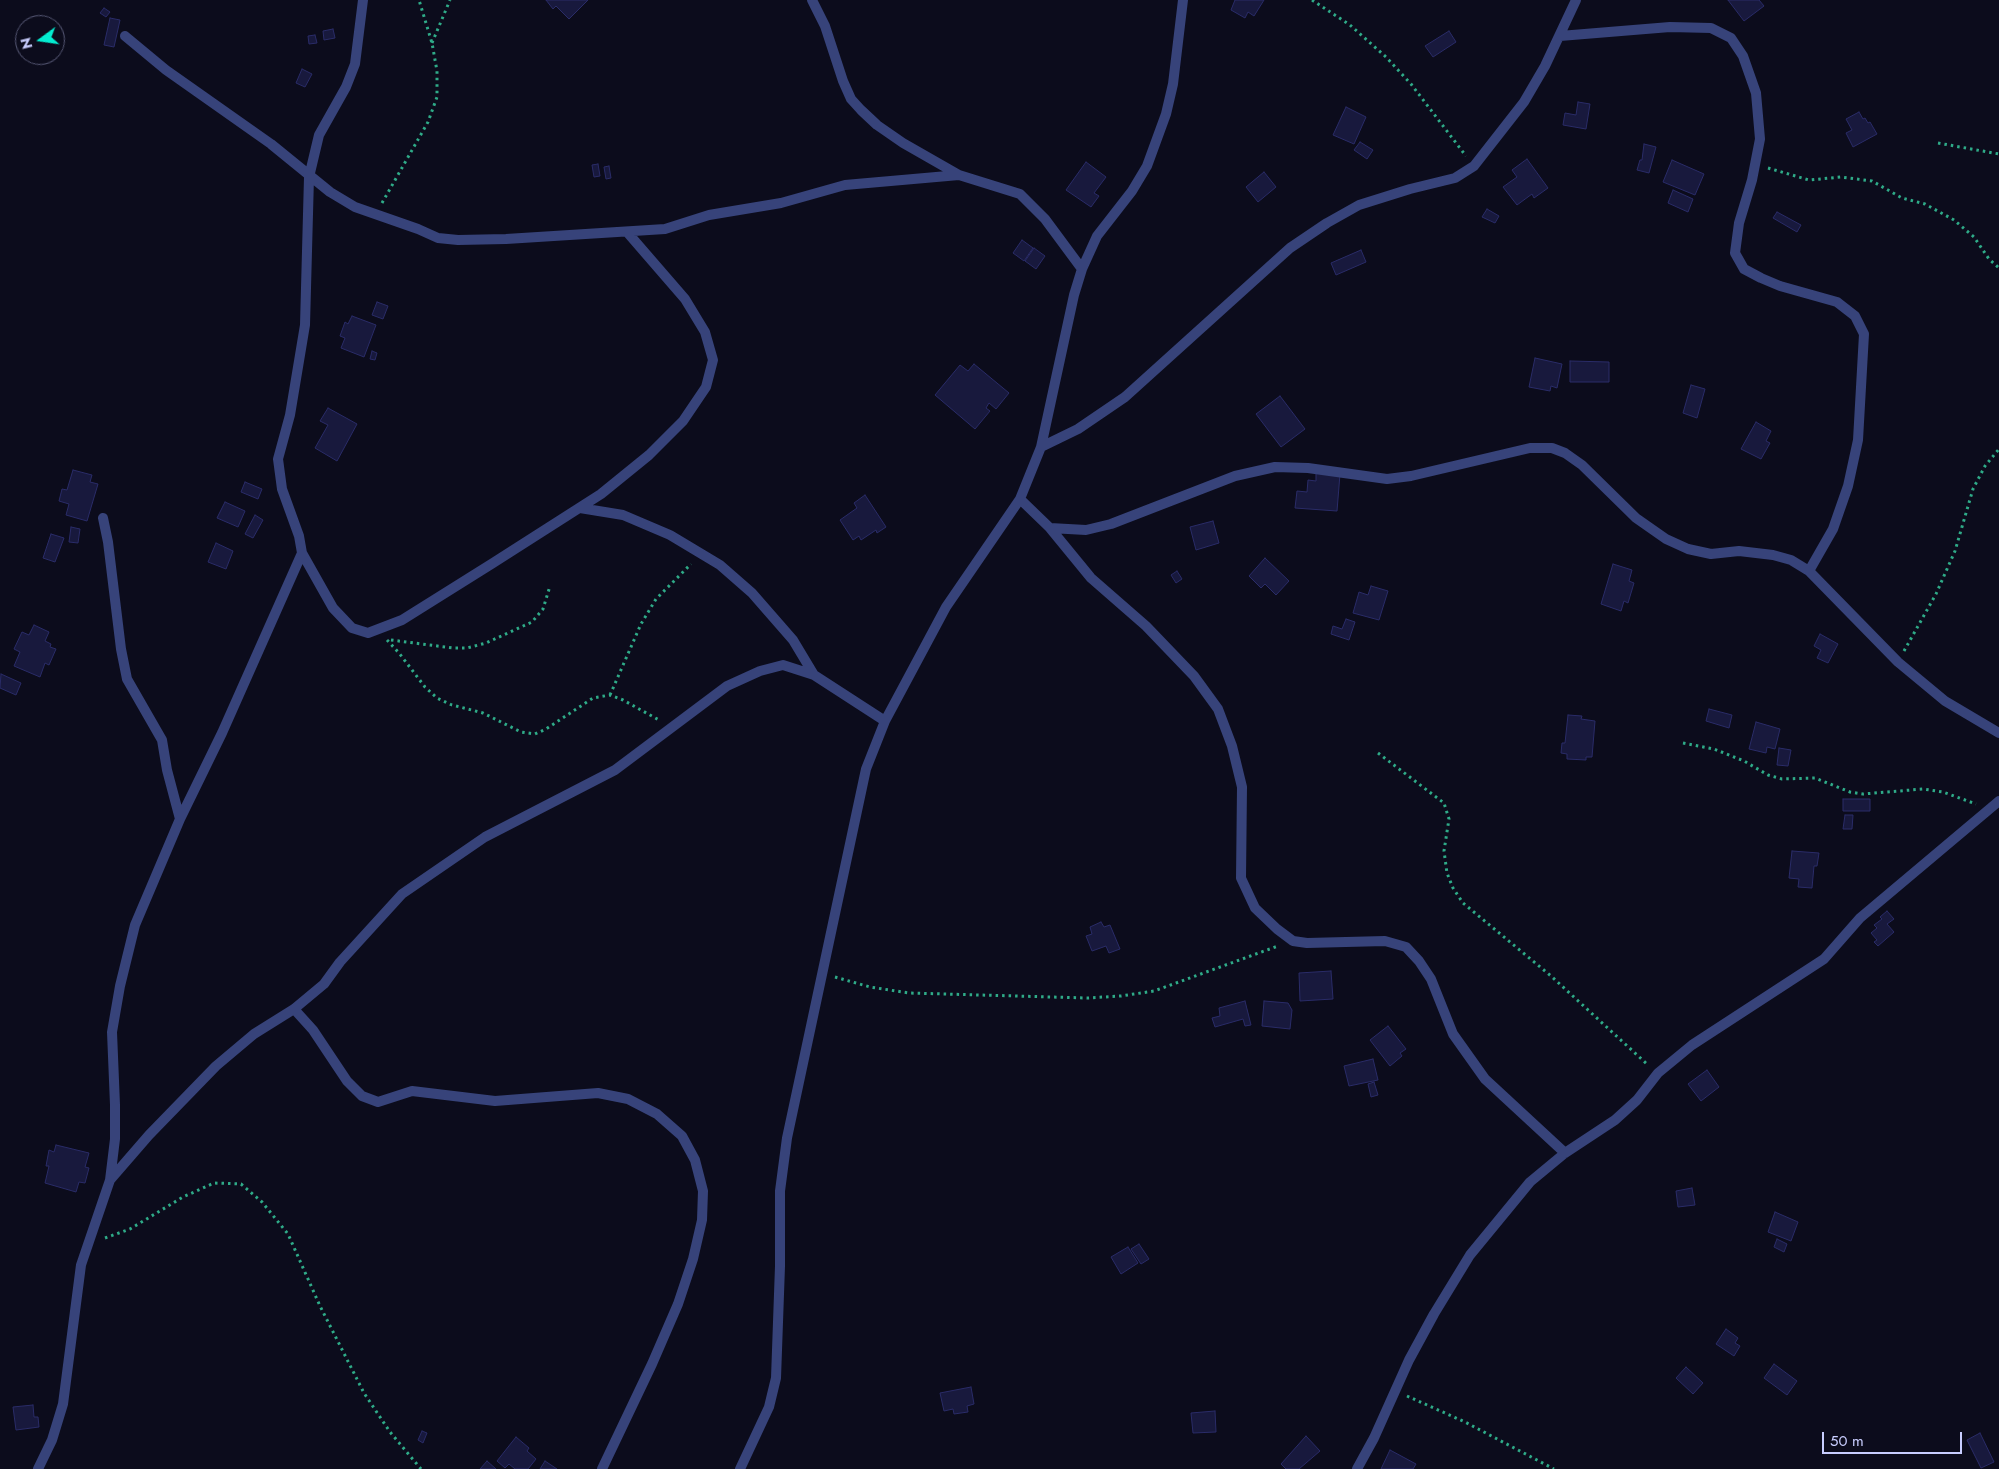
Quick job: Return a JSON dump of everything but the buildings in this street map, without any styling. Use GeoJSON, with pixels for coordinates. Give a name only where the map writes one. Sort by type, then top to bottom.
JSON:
{"type":"FeatureCollection","features":[{"type":"Feature","properties":{"kind":"street"},"geometry":{"type":"LineString","coordinates":[[364,0],[355,64],[346,87],[320,135],[309,177],[305,325],[290,415],[278,460],[282,489],[299,536],[302,553],[333,608],[352,628],[368,633],[402,620],[601,494],[649,455],[683,421],[706,387],[713,360],[705,332],[686,299],[627,232]]}},
{"type":"Feature","properties":{"kind":"street"},"geometry":{"type":"LineString","coordinates":[[812,0],[825,26],[843,82],[851,99],[877,125],[958,175],[1020,194],[1044,219],[1082,269]]}},
{"type":"Feature","properties":{"kind":"street"},"geometry":{"type":"LineString","coordinates":[[740,1469],[769,1407],[776,1378],[780,1266],[780,1191],[787,1138],[866,769],[885,722],[946,607],[1020,499],[1041,447],[1074,295],[1082,269],[1097,236],[1132,190],[1147,166],[1156,141],[1173,84],[1183,0]]}},
{"type":"Feature","properties":{"kind":"street"},"geometry":{"type":"LineString","coordinates":[[1041,447],[1078,429],[1125,397],[1290,248],[1327,223],[1360,205],[1410,188],[1455,178],[1474,166],[1524,102],[1560,36],[1576,0]]}},
{"type":"Feature","properties":{"kind":"street"},"geometry":{"type":"LineString","coordinates":[[1560,36],[1670,27],[1711,28],[1731,38],[1743,56],[1756,93],[1760,139],[1738,223],[1735,253],[1744,269],[1780,286],[1836,302],[1855,316],[1864,334],[1858,440],[1848,486],[1833,529],[1809,571]]}},
{"type":"Feature","properties":{"kind":"street"},"geometry":{"type":"LineString","coordinates":[[125,36],[166,70],[271,144],[309,177],[355,207],[438,238],[458,240],[665,230],[708,215],[781,203],[845,185],[958,175]]}},
{"type":"Feature","properties":{"kind":"street"},"geometry":{"type":"LineString","coordinates":[[1050,528],[1086,530],[1112,524],[1235,476],[1275,467],[1308,468],[1387,479],[1530,448],[1552,448],[1565,452],[1582,465],[1636,518],[1666,539],[1688,549],[1711,554],[1739,551],[1773,554],[1792,560],[1809,571],[1898,662],[1945,701],[1999,733]]}},
{"type":"Feature","properties":{"kind":"street"},"geometry":{"type":"LineString","coordinates":[[1020,499],[1050,528],[1091,578],[1146,626],[1194,676],[1218,709],[1232,746],[1242,787],[1241,878],[1256,908],[1277,929],[1293,941],[1307,943],[1385,940],[1406,947],[1431,978],[1453,1034],[1485,1079],[1565,1153]]}},
{"type":"Feature","properties":{"kind":"street"},"geometry":{"type":"LineString","coordinates":[[580,508],[623,515],[670,535],[720,565],[752,593],[793,640],[814,675]]}},
{"type":"Feature","properties":{"kind":"street"},"geometry":{"type":"LineString","coordinates":[[103,518],[108,542],[121,649],[127,679],[162,740],[167,770],[180,819]]}},
{"type":"Feature","properties":{"kind":"street"},"geometry":{"type":"LineString","coordinates":[[38,1469],[52,1440],[63,1404],[81,1265],[110,1180],[115,1139],[112,1032],[120,986],[135,925],[180,819],[222,733],[302,553]]}},
{"type":"Feature","properties":{"kind":"street"},"geometry":{"type":"LineString","coordinates":[[110,1180],[155,1129],[216,1066],[254,1034],[294,1009],[324,984],[340,962],[402,894],[485,838],[615,770],[671,726],[727,686],[760,671],[783,665],[814,675],[885,722]]}},
{"type":"Feature","properties":{"kind":"street"},"geometry":{"type":"LineString","coordinates":[[1357,1469],[1396,1391],[1409,1360],[1434,1314],[1470,1256],[1530,1182],[1565,1153],[1614,1120],[1636,1100],[1658,1073],[1692,1045],[1824,959],[1860,918],[1999,801]]}},
{"type":"Feature","properties":{"kind":"street"},"geometry":{"type":"LineString","coordinates":[[294,1009],[313,1030],[346,1081],[362,1096],[378,1102],[412,1091],[495,1100],[598,1093],[628,1099],[657,1114],[682,1136],[695,1160],[704,1191],[702,1220],[695,1251],[678,1304],[607,1468]]}},
{"type":"Feature","properties":{"kind":"path"},"geometry":{"type":"LineString","coordinates":[[376,215],[416,146],[437,97],[437,71],[432,43],[419,0]]}},
{"type":"Feature","properties":{"kind":"path"},"geometry":{"type":"LineString","coordinates":[[432,43],[450,0]]}},
{"type":"Feature","properties":{"kind":"path"},"geometry":{"type":"LineString","coordinates":[[1312,0],[1350,25],[1386,57],[1411,84],[1474,166]]}},
{"type":"Feature","properties":{"kind":"path"},"geometry":{"type":"LineString","coordinates":[[1938,143],[1999,154]]}},
{"type":"Feature","properties":{"kind":"path"},"geometry":{"type":"LineString","coordinates":[[1755,162],[1808,180],[1841,177],[1872,181],[1902,198],[1926,204],[1954,220],[1974,237],[1989,260],[1999,268]]}},
{"type":"Feature","properties":{"kind":"path"},"geometry":{"type":"LineString","coordinates":[[1898,662],[1936,594],[1955,551],[1973,489],[1986,466],[1999,449]]}},
{"type":"Feature","properties":{"kind":"path"},"geometry":{"type":"LineString","coordinates":[[610,695],[641,624],[656,600],[702,554]]}},
{"type":"Feature","properties":{"kind":"path"},"geometry":{"type":"LineString","coordinates":[[550,586],[543,609],[532,622],[486,644],[467,648],[453,648],[386,640],[399,653],[425,688],[437,698],[452,705],[483,713],[520,732],[535,734],[546,729],[592,698],[610,695],[671,726]]}},
{"type":"Feature","properties":{"kind":"path"},"geometry":{"type":"LineString","coordinates":[[1683,743],[1714,748],[1744,761],[1768,775],[1782,779],[1815,778],[1850,792],[1863,794],[1923,789],[1958,797],[1988,810]]}},
{"type":"Feature","properties":{"kind":"path"},"geometry":{"type":"LineString","coordinates":[[1378,753],[1444,803],[1450,819],[1444,851],[1447,873],[1453,888],[1463,903],[1551,976],[1632,1052],[1658,1073]]}},
{"type":"Feature","properties":{"kind":"path"},"geometry":{"type":"LineString","coordinates":[[823,973],[870,987],[909,993],[1087,998],[1121,996],[1154,991],[1293,941]]}},
{"type":"Feature","properties":{"kind":"path"},"geometry":{"type":"LineString","coordinates":[[88,1245],[130,1229],[183,1197],[214,1182],[241,1184],[262,1202],[288,1234],[320,1306],[364,1393],[390,1432],[421,1469]]}},
{"type":"Feature","properties":{"kind":"path"},"geometry":{"type":"LineString","coordinates":[[1396,1391],[1465,1422],[1554,1469]]}}]}
